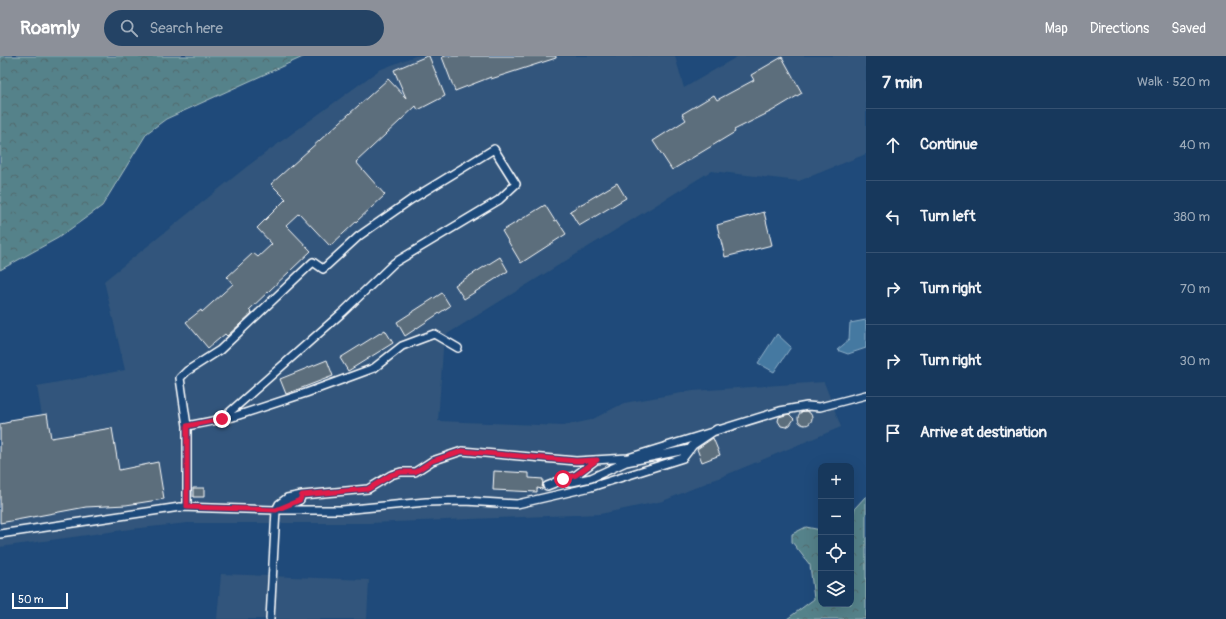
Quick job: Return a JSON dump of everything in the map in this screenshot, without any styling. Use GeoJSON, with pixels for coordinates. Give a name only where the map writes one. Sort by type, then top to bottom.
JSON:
{"type":"FeatureCollection","features":[{"type":"Feature","properties":{"kind":"street"},"geometry":{"type":"LineString","coordinates":[[187,507],[187,426],[180,388],[180,378],[187,371],[220,350],[313,262],[323,269],[358,236],[412,199],[494,149],[516,184],[499,200],[394,263],[343,312],[222,419]]}},
{"type":"Feature","properties":{"kind":"street"},"geometry":{"type":"LineString","coordinates":[[187,426],[222,419],[306,393],[374,368],[402,346],[434,334],[458,348]]}},
{"type":"Feature","properties":{"kind":"street"},"geometry":{"type":"LineString","coordinates":[[270,619],[276,510],[279,504],[287,498],[302,495],[368,489],[391,475],[401,472],[415,472],[432,461],[462,451],[576,461],[628,458],[717,429],[780,411],[807,406],[820,406],[866,395]]}},
{"type":"Feature","properties":{"kind":"street"},"geometry":{"type":"LineString","coordinates":[[0,534],[187,507],[276,510],[342,510],[426,502],[517,504],[591,487],[684,458],[693,445],[717,429]]}},
{"type":"Feature","properties":{"kind":"street"},"geometry":{"type":"LineString","coordinates":[[556,482],[572,482],[591,478],[626,462],[690,449]]}},
{"type":"Feature","properties":{"kind":"street"},"geometry":{"type":"LineString","coordinates":[[547,486],[576,475],[597,460]]}},
{"type":"Feature","properties":{"kind":"shaded area"},"geometry":{"type":"Polygon","coordinates":[[[415,56],[675,56],[684,88],[738,56],[866,56],[866,154],[799,181],[711,171],[444,336],[438,421],[563,426],[591,420],[624,403],[693,391],[824,382],[841,427],[663,501],[600,514],[370,523],[188,523],[131,529],[0,547],[0,424],[42,416],[37,386],[125,370],[104,281],[249,165],[379,70],[415,56]]]}},
{"type":"Feature","properties":{"kind":"shaded area"},"geometry":{"type":"Polygon","coordinates":[[[866,320],[866,348],[848,354],[837,350],[849,340],[850,323],[866,320]]]}},
{"type":"Feature","properties":{"kind":"shaded area"},"geometry":{"type":"Polygon","coordinates":[[[777,334],[791,347],[774,372],[758,363],[777,334]]]}},
{"type":"Feature","properties":{"kind":"shaded area"},"geometry":{"type":"Polygon","coordinates":[[[221,574],[369,580],[367,619],[217,619],[221,574]]]}},
{"type":"Feature","properties":{"kind":"green space"},"geometry":{"type":"Polygon","coordinates":[[[0,56],[305,56],[166,119],[147,133],[102,206],[58,238],[0,270],[0,56]]]}},
{"type":"Feature","properties":{"kind":"green space"},"geometry":{"type":"Polygon","coordinates":[[[866,496],[866,619],[787,619],[814,599],[810,565],[792,542],[792,534],[806,527],[818,529],[818,607],[854,607],[855,508],[866,496]]]}},
{"type":"Feature","properties":{"kind":"building"},"geometry":{"type":"Polygon","coordinates":[[[429,56],[445,96],[418,110],[416,106],[356,162],[385,195],[330,246],[299,213],[286,225],[311,251],[249,310],[252,313],[227,336],[225,334],[208,348],[186,322],[201,310],[202,312],[233,284],[227,277],[253,253],[258,257],[272,244],[257,228],[286,199],[271,184],[388,79],[406,98],[394,70],[429,56]]]}},
{"type":"Feature","properties":{"kind":"building"},"geometry":{"type":"Polygon","coordinates":[[[556,56],[556,58],[491,79],[491,77],[455,91],[442,57],[556,56]]]}},
{"type":"Feature","properties":{"kind":"building"},"geometry":{"type":"Polygon","coordinates":[[[782,57],[802,93],[772,111],[734,130],[735,132],[672,170],[653,141],[686,120],[682,114],[714,95],[717,100],[754,80],[751,75],[782,57]]]}},
{"type":"Feature","properties":{"kind":"building"},"geometry":{"type":"Polygon","coordinates":[[[617,183],[626,198],[579,226],[570,211],[617,183]]]}},
{"type":"Feature","properties":{"kind":"building"},"geometry":{"type":"Polygon","coordinates":[[[545,205],[555,221],[557,220],[566,234],[521,263],[502,231],[545,205]]]}},
{"type":"Feature","properties":{"kind":"building"},"geometry":{"type":"Polygon","coordinates":[[[764,212],[772,245],[725,257],[717,225],[764,212]]]}},
{"type":"Feature","properties":{"kind":"building"},"geometry":{"type":"Polygon","coordinates":[[[500,257],[508,271],[464,299],[455,285],[500,257]]]}},
{"type":"Feature","properties":{"kind":"building"},"geometry":{"type":"Polygon","coordinates":[[[442,293],[450,306],[405,336],[397,322],[442,293]]]}},
{"type":"Feature","properties":{"kind":"building"},"geometry":{"type":"Polygon","coordinates":[[[385,330],[393,343],[348,371],[340,358],[385,330]]]}},
{"type":"Feature","properties":{"kind":"building"},"geometry":{"type":"Polygon","coordinates":[[[327,360],[333,376],[286,394],[280,379],[327,360]]]}},
{"type":"Feature","properties":{"kind":"building"},"geometry":{"type":"Polygon","coordinates":[[[802,411],[808,411],[812,415],[812,421],[808,425],[802,425],[798,421],[798,415],[802,411]]]}},
{"type":"Feature","properties":{"kind":"building"},"geometry":{"type":"Polygon","coordinates":[[[47,414],[51,438],[112,428],[119,470],[158,462],[164,499],[126,505],[86,507],[0,523],[0,424],[10,422],[10,420],[47,414]]]}},
{"type":"Feature","properties":{"kind":"building"},"geometry":{"type":"Polygon","coordinates":[[[789,414],[794,419],[790,425],[786,427],[781,426],[778,421],[779,417],[789,414]]]}},
{"type":"Feature","properties":{"kind":"building"},"geometry":{"type":"Polygon","coordinates":[[[713,438],[720,455],[702,462],[697,449],[713,438]]]}},
{"type":"Feature","properties":{"kind":"building"},"geometry":{"type":"Polygon","coordinates":[[[494,471],[529,473],[529,478],[543,479],[542,489],[537,488],[537,492],[493,490],[494,471]]]}},
{"type":"Feature","properties":{"kind":"building"},"geometry":{"type":"Polygon","coordinates":[[[193,488],[204,488],[204,497],[193,497],[193,488]]]}},
{"type":"Feature","properties":{"kind":"route"},"geometry":{"type":"LineString","coordinates":[[222,419],[187,426],[187,507],[276,510],[289,506],[300,500],[302,495],[368,489],[391,475],[401,472],[415,472],[432,461],[462,451],[576,461],[597,460],[576,475],[563,479]]}}]}
